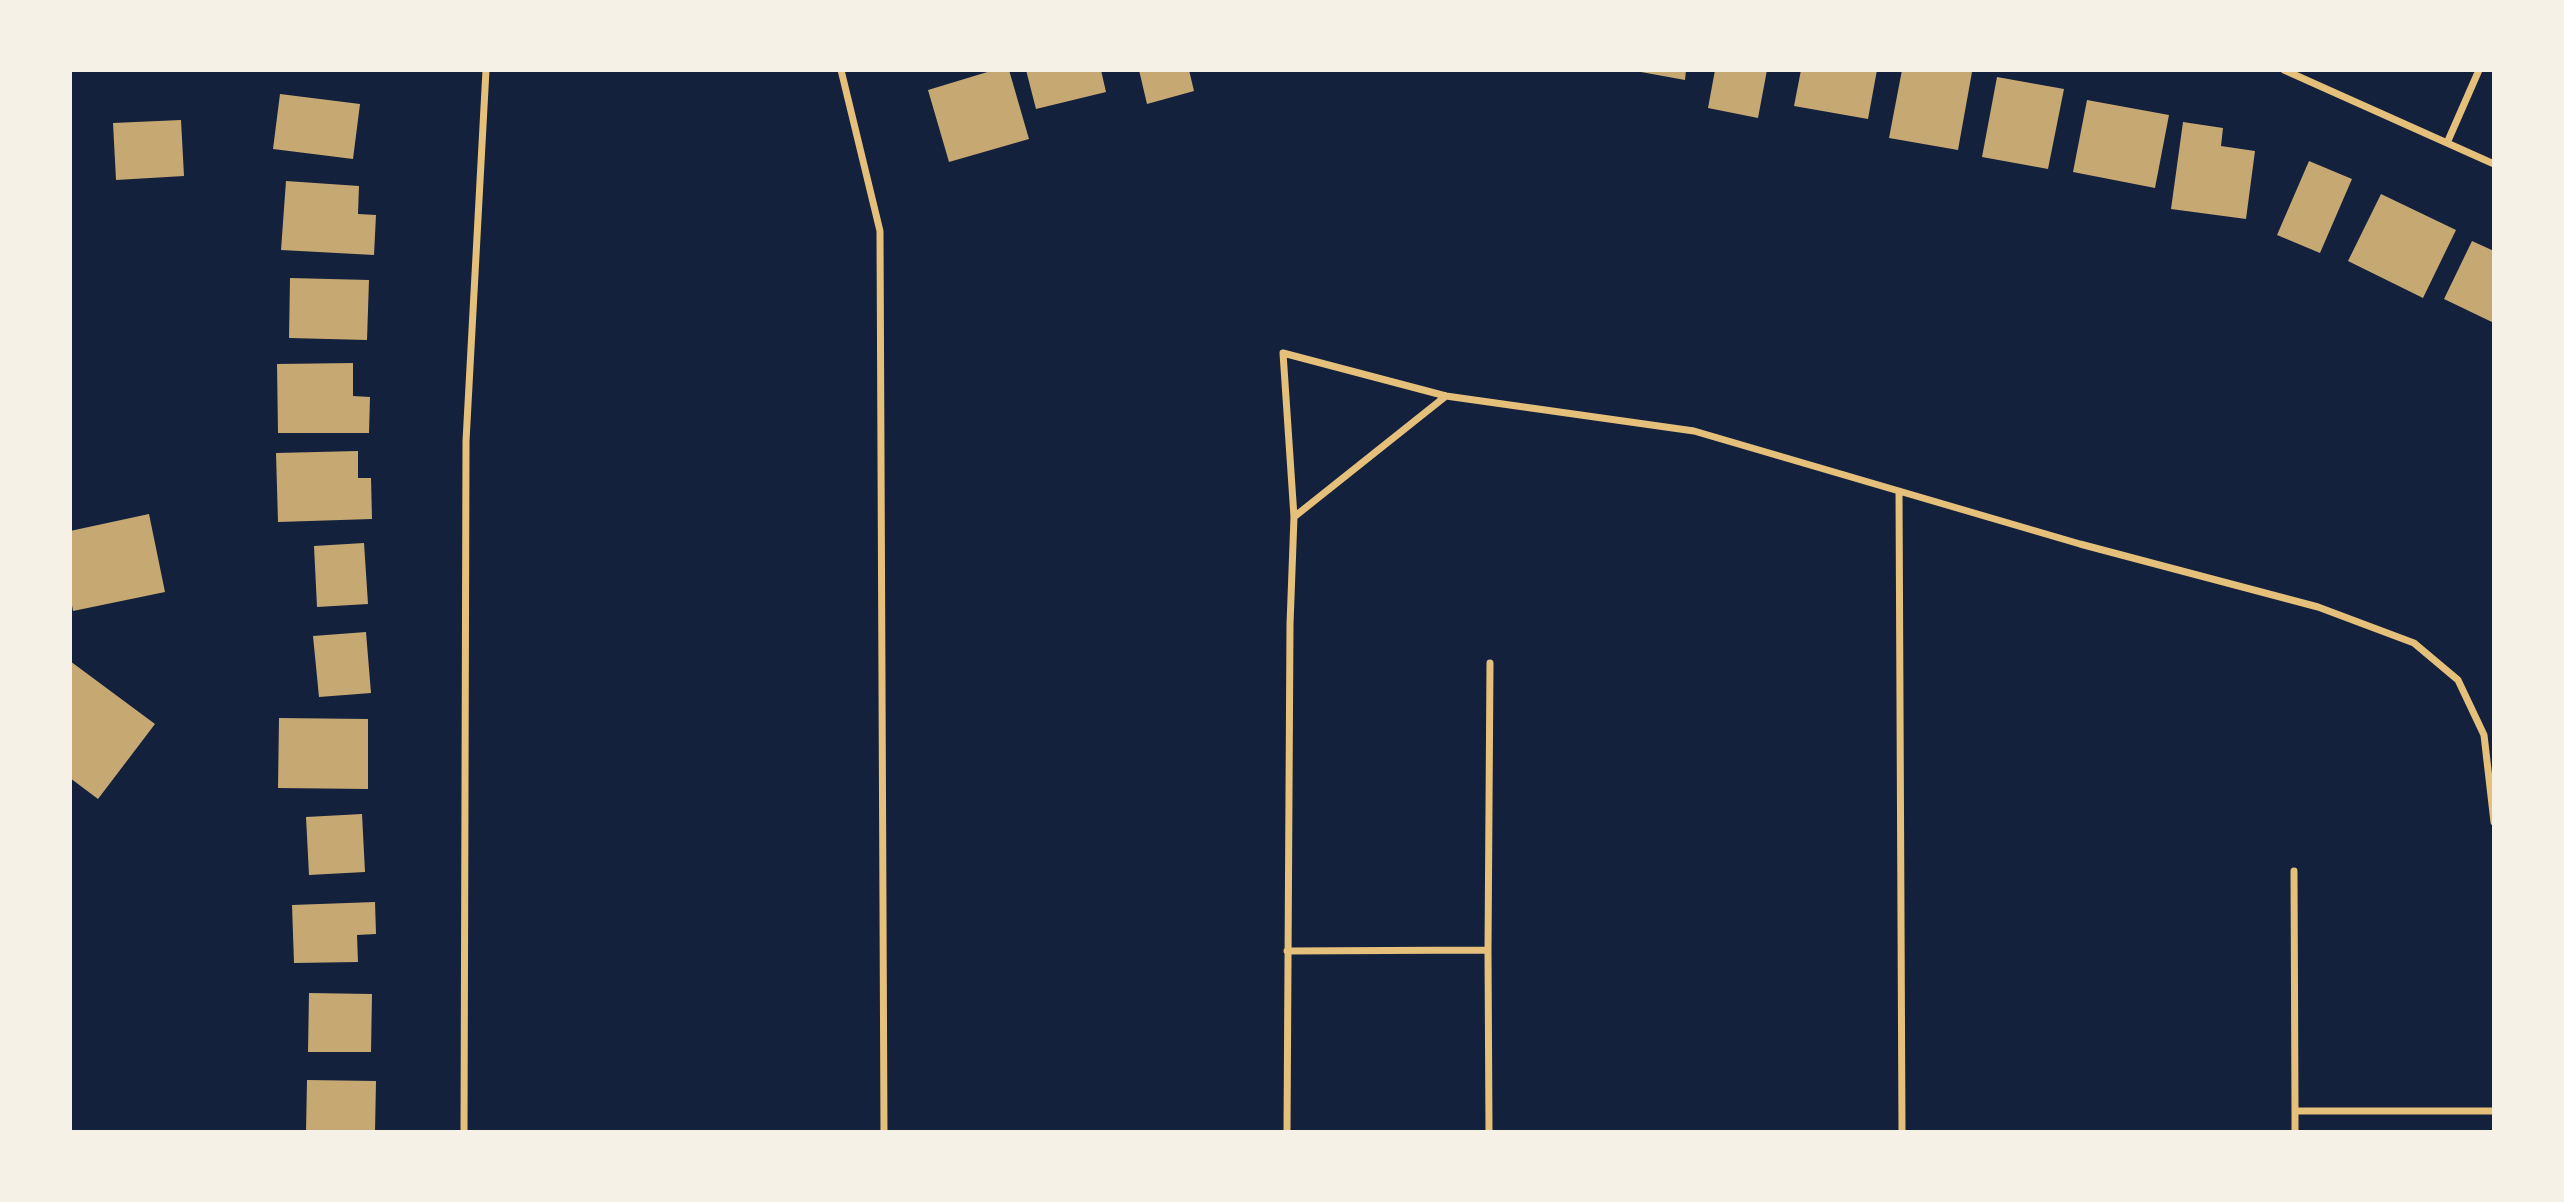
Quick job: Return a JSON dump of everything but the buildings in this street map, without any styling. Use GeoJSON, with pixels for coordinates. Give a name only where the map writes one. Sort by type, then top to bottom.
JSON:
{"type":"FeatureCollection","features":[{"type":"Feature","properties":{"kind":"street"},"geometry":{"type":"LineString","coordinates":[[464,1132],[466,441],[486,70]]}},
{"type":"Feature","properties":{"kind":"street"},"geometry":{"type":"LineString","coordinates":[[841,70],[880,231],[884,1132]]}},
{"type":"Feature","properties":{"kind":"street"},"geometry":{"type":"LineString","coordinates":[[2284,70],[2494,164]]}},
{"type":"Feature","properties":{"kind":"street"},"geometry":{"type":"LineString","coordinates":[[2447,143],[2479,70]]}},
{"type":"Feature","properties":{"kind":"street"},"geometry":{"type":"LineString","coordinates":[[1287,1132],[1290,624],[1294,517],[1283,353],[1446,396],[1694,431],[2080,544],[2318,607],[2414,643],[2458,680],[2484,734],[2494,822]]}},
{"type":"Feature","properties":{"kind":"street"},"geometry":{"type":"LineString","coordinates":[[1294,517],[1446,396]]}},
{"type":"Feature","properties":{"kind":"street"},"geometry":{"type":"LineString","coordinates":[[1899,491],[1902,1132]]}},
{"type":"Feature","properties":{"kind":"street"},"geometry":{"type":"LineString","coordinates":[[1489,1132],[1490,663]]}},
{"type":"Feature","properties":{"kind":"street"},"geometry":{"type":"LineString","coordinates":[[2294,870],[2295,1132]]}},
{"type":"Feature","properties":{"kind":"street"},"geometry":{"type":"LineString","coordinates":[[1287,951],[1488,950]]}},
{"type":"Feature","properties":{"kind":"street"},"geometry":{"type":"LineString","coordinates":[[2295,1111],[2494,1111]]}}]}
